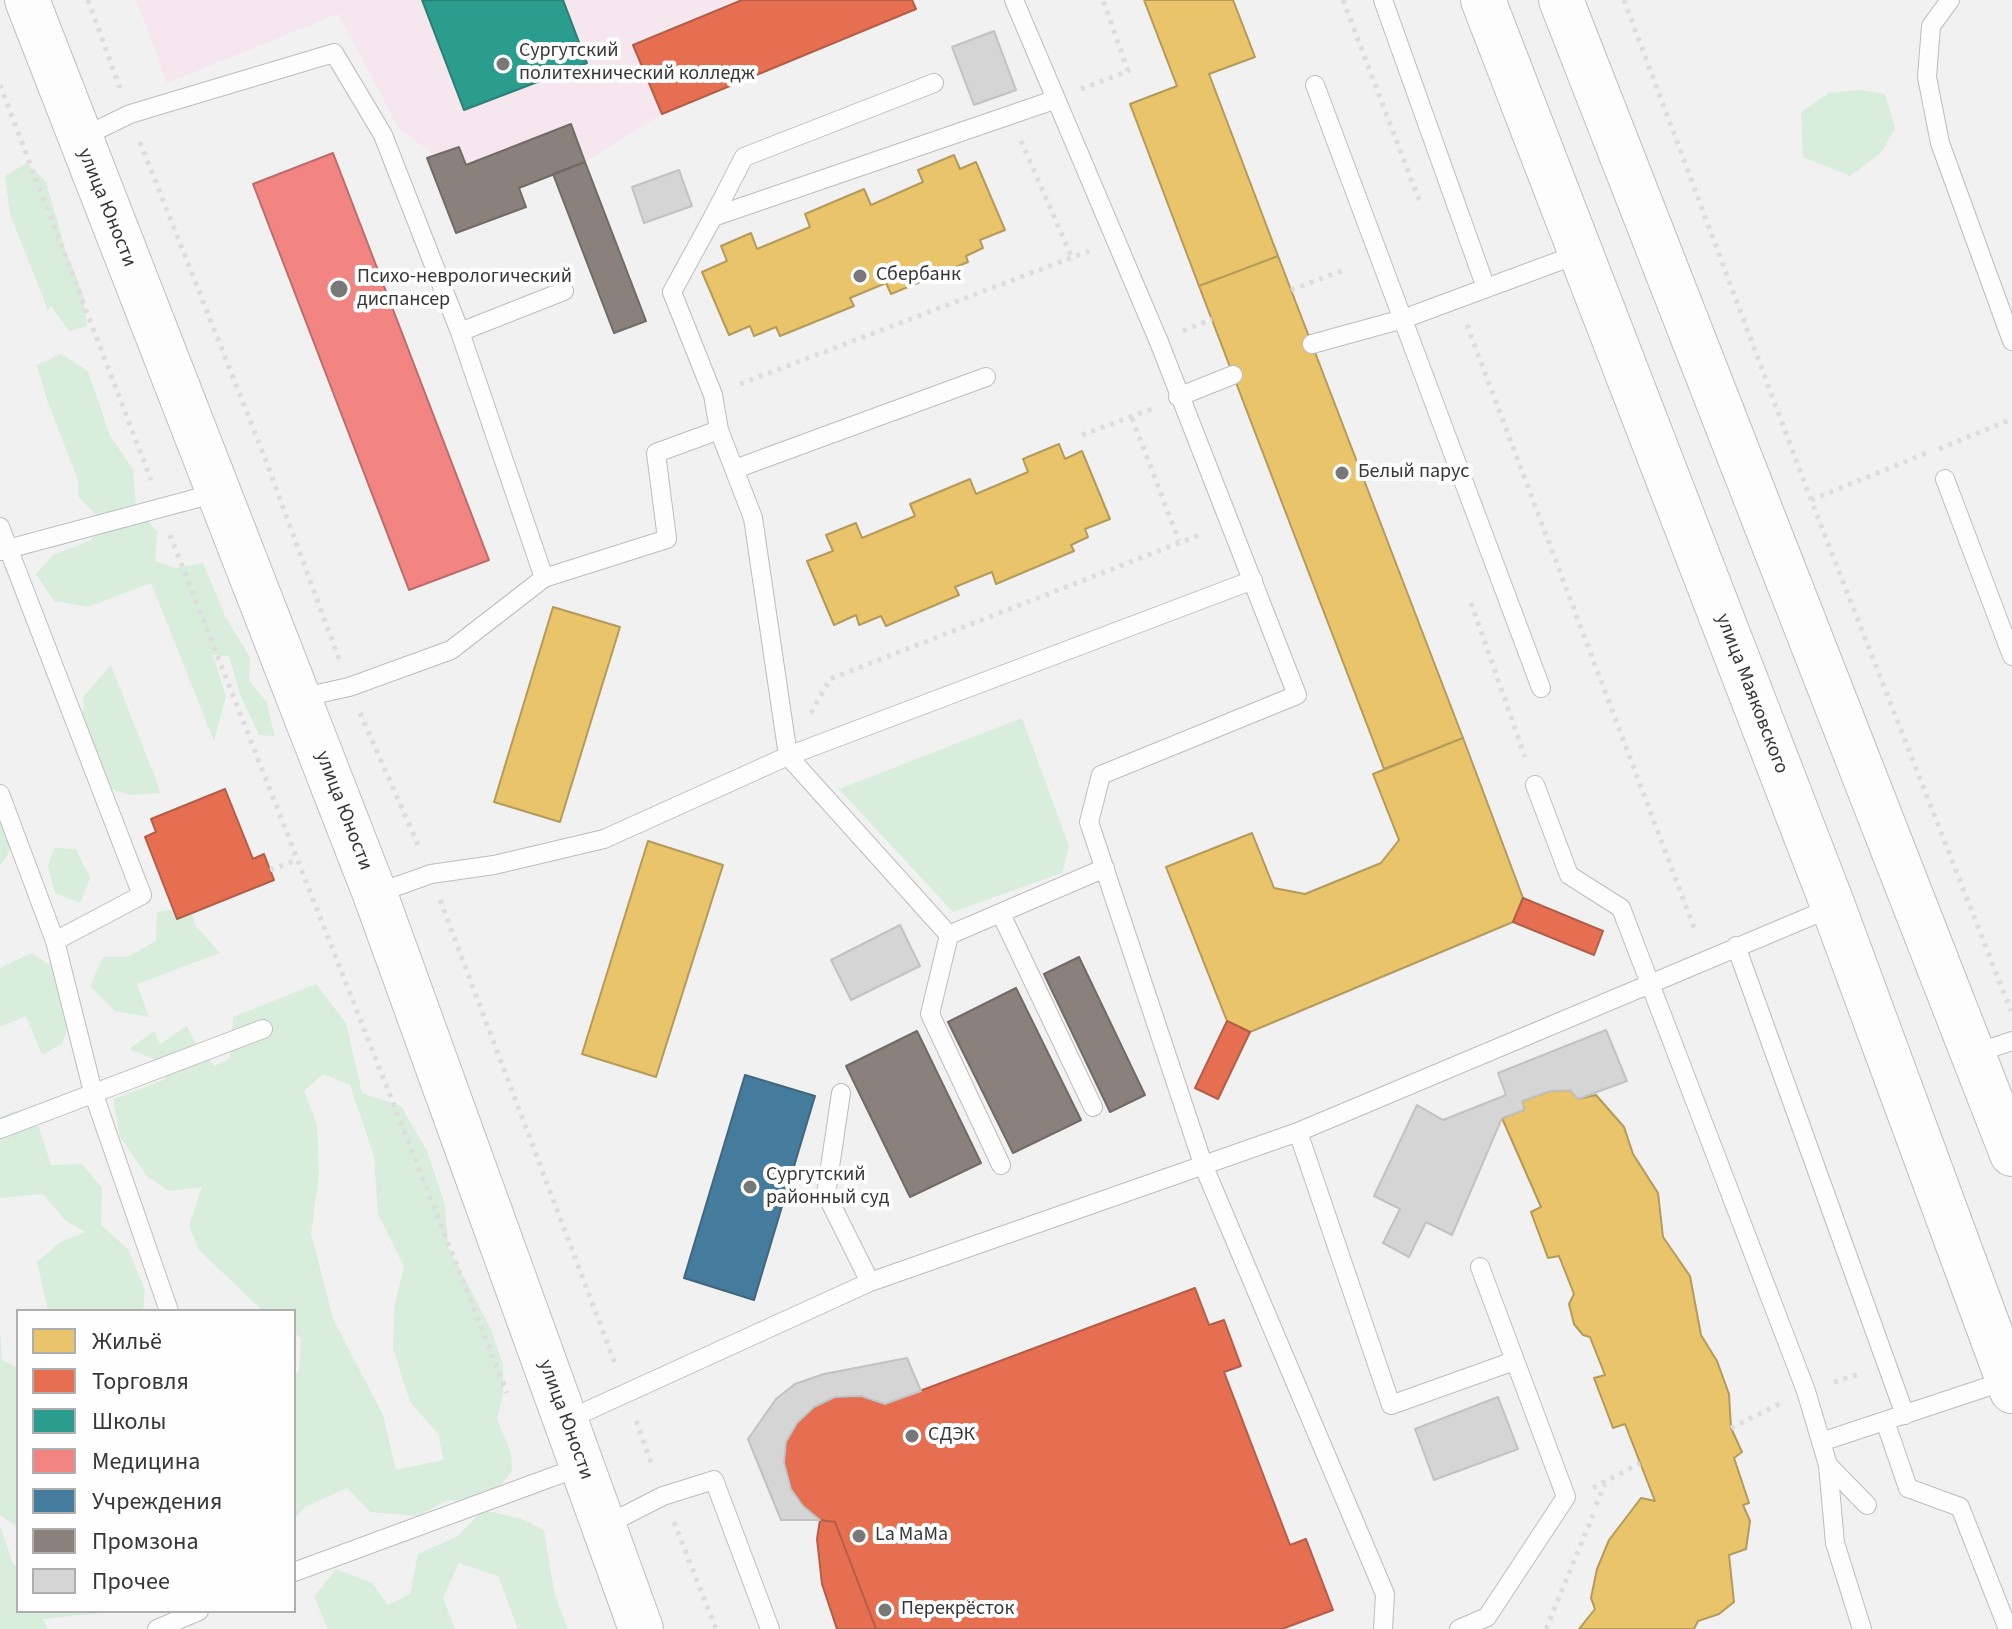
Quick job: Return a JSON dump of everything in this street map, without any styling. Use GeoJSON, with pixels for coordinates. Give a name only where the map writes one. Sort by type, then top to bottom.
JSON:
{"type":"FeatureCollection","features":[{"type":"Feature","properties":{"kind":"main road","name":"улица Юности"},"geometry":{"type":"LineString","coordinates":[[27,0],[78,139],[220,492],[375,894],[641,1629]]}},
{"type":"Feature","properties":{"kind":"main road","name":"улица Маяковского"},"geometry":{"type":"LineString","coordinates":[[1483,0],[1833,906],[2010,1386]]}},
{"type":"Feature","properties":{"kind":"main road"},"geometry":{"type":"LineString","coordinates":[[1561,0],[1993,1048],[2012,1154]]}},
{"type":"Feature","properties":{"kind":"lane"},"geometry":{"type":"LineString","coordinates":[[1014,0],[1062,97],[1115,241],[1159,342],[1297,695],[1101,775],[1089,822],[1204,1167],[1385,1594],[1383,1629]]}},
{"type":"Feature","properties":{"kind":"lane"},"geometry":{"type":"LineString","coordinates":[[1383,0],[1486,288]]}},
{"type":"Feature","properties":{"kind":"lane"},"geometry":{"type":"LineString","coordinates":[[1950,0],[1931,26],[1927,77],[1940,143],[2012,341]]}},
{"type":"Feature","properties":{"kind":"lane"},"geometry":{"type":"LineString","coordinates":[[78,139],[130,114],[334,53],[383,135],[460,332],[544,578]]}},
{"type":"Feature","properties":{"kind":"lane"},"geometry":{"type":"LineString","coordinates":[[934,83],[744,157],[672,292],[713,395],[719,430],[753,518],[788,756],[949,935]]}},
{"type":"Feature","properties":{"kind":"lane"},"geometry":{"type":"LineString","coordinates":[[1315,85],[1541,688]]}},
{"type":"Feature","properties":{"kind":"lane"},"geometry":{"type":"LineString","coordinates":[[713,217],[1062,97]]}},
{"type":"Feature","properties":{"kind":"lane"},"geometry":{"type":"LineString","coordinates":[[1312,344],[1403,319],[1581,253]]}},
{"type":"Feature","properties":{"kind":"lane"},"geometry":{"type":"LineString","coordinates":[[460,332],[564,291]]}},
{"type":"Feature","properties":{"kind":"lane"},"geometry":{"type":"LineString","coordinates":[[1178,397],[1233,375]]}},
{"type":"Feature","properties":{"kind":"lane"},"geometry":{"type":"LineString","coordinates":[[735,469],[986,377]]}},
{"type":"Feature","properties":{"kind":"lane"},"geometry":{"type":"LineString","coordinates":[[299,698],[349,687],[451,650],[544,578],[667,539],[656,453],[719,430]]}},
{"type":"Feature","properties":{"kind":"lane"},"geometry":{"type":"LineString","coordinates":[[1945,479],[2012,656]]}},
{"type":"Feature","properties":{"kind":"lane"},"geometry":{"type":"LineString","coordinates":[[5,550],[220,492]]}},
{"type":"Feature","properties":{"kind":"lane"},"geometry":{"type":"LineString","coordinates":[[0,527],[5,550],[142,895],[55,941]]}},
{"type":"Feature","properties":{"kind":"lane"},"geometry":{"type":"LineString","coordinates":[[375,894],[431,874],[494,865],[604,839],[788,756],[1253,580]]}},
{"type":"Feature","properties":{"kind":"lane"},"geometry":{"type":"LineString","coordinates":[[1535,785],[1569,875],[1621,908],[1651,980],[1806,1391],[1828,1465],[1835,1543],[1862,1629]]}},
{"type":"Feature","properties":{"kind":"lane"},"geometry":{"type":"LineString","coordinates":[[0,794],[55,941],[93,1092],[168,1309]]}},
{"type":"Feature","properties":{"kind":"lane"},"geometry":{"type":"LineString","coordinates":[[949,935],[1105,868]]}},
{"type":"Feature","properties":{"kind":"lane"},"geometry":{"type":"LineString","coordinates":[[565,1421],[710,1358],[870,1282],[1298,1132],[1651,980],[1833,906]]}},
{"type":"Feature","properties":{"kind":"lane"},"geometry":{"type":"LineString","coordinates":[[1001,914],[1093,1107]]}},
{"type":"Feature","properties":{"kind":"lane"},"geometry":{"type":"LineString","coordinates":[[949,935],[930,1014],[1001,1165]]}},
{"type":"Feature","properties":{"kind":"lane"},"geometry":{"type":"LineString","coordinates":[[1736,946],[1905,1415]]}},
{"type":"Feature","properties":{"kind":"lane"},"geometry":{"type":"LineString","coordinates":[[0,1129],[263,1029]]}},
{"type":"Feature","properties":{"kind":"lane"},"geometry":{"type":"LineString","coordinates":[[841,1093],[826,1194],[870,1282]]}},
{"type":"Feature","properties":{"kind":"lane"},"geometry":{"type":"LineString","coordinates":[[1298,1132],[1391,1405],[1514,1361]]}},
{"type":"Feature","properties":{"kind":"lane"},"geometry":{"type":"LineString","coordinates":[[1459,1629],[1487,1617],[1566,1497],[1480,1267]]}},
{"type":"Feature","properties":{"kind":"lane"},"geometry":{"type":"LineString","coordinates":[[1821,1442],[2010,1386]]}},
{"type":"Feature","properties":{"kind":"lane"},"geometry":{"type":"LineString","coordinates":[[1885,1421],[1908,1488],[1960,1507],[2008,1629]]}},
{"type":"Feature","properties":{"kind":"lane"},"geometry":{"type":"LineString","coordinates":[[1828,1465],[1867,1505]]}},
{"type":"Feature","properties":{"kind":"lane"},"geometry":{"type":"LineString","coordinates":[[296,1571],[582,1466]]}},
{"type":"Feature","properties":{"kind":"lane"},"geometry":{"type":"LineString","coordinates":[[604,1526],[663,1496],[714,1480],[770,1629]]}},
{"type":"Feature","properties":{"kind":"lane"},"geometry":{"type":"LineString","coordinates":[[157,1629],[194,1613]]}},
{"type":"Feature","properties":{"kind":"path"},"geometry":{"type":"LineString","coordinates":[[88,0],[263,453],[349,687],[431,874],[663,1496],[716,1629]]}},
{"type":"Feature","properties":{"kind":"path"},"geometry":{"type":"LineString","coordinates":[[1062,97],[1128,71],[1103,0]]}},
{"type":"Feature","properties":{"kind":"path"},"geometry":{"type":"LineString","coordinates":[[1343,0],[1425,214]]}},
{"type":"Feature","properties":{"kind":"path"},"geometry":{"type":"LineString","coordinates":[[1624,0],[1811,500],[2012,1014]]}},
{"type":"Feature","properties":{"kind":"path"},"geometry":{"type":"LineString","coordinates":[[0,85],[160,510],[512,1407]]}},
{"type":"Feature","properties":{"kind":"path"},"geometry":{"type":"LineString","coordinates":[[1010,115],[1072,258]]}},
{"type":"Feature","properties":{"kind":"path"},"geometry":{"type":"LineString","coordinates":[[713,395],[1115,241]]}},
{"type":"Feature","properties":{"kind":"path"},"geometry":{"type":"LineString","coordinates":[[1291,290],[1344,270]]}},
{"type":"Feature","properties":{"kind":"path"},"geometry":{"type":"LineString","coordinates":[[1457,299],[1705,958]]}},
{"type":"Feature","properties":{"kind":"path"},"geometry":{"type":"LineString","coordinates":[[1082,435],[1132,418],[1178,397]]}},
{"type":"Feature","properties":{"kind":"path"},"geometry":{"type":"LineString","coordinates":[[1132,418],[1179,541]]}},
{"type":"Feature","properties":{"kind":"path"},"geometry":{"type":"LineString","coordinates":[[1811,500],[2012,419]]}},
{"type":"Feature","properties":{"kind":"path"},"geometry":{"type":"LineString","coordinates":[[788,756],[830,679],[1179,541],[1230,525]]}},
{"type":"Feature","properties":{"kind":"path"},"geometry":{"type":"LineString","coordinates":[[1471,603],[1535,785]]}},
{"type":"Feature","properties":{"kind":"path"},"geometry":{"type":"LineString","coordinates":[[270,870],[297,860]]}},
{"type":"Feature","properties":{"kind":"path"},"geometry":{"type":"LineString","coordinates":[[1731,1428],[1806,1391],[1859,1374],[1854,1359]]}},
{"type":"Feature","properties":{"kind":"path"},"geometry":{"type":"LineString","coordinates":[[1566,1497],[1605,1484],[1640,1463]]}},
{"type":"Feature","properties":{"kind":"path"},"geometry":{"type":"LineString","coordinates":[[1546,1629],[1605,1484]]}},
{"type":"Feature","properties":{"kind":"shaded area","name":"Сургутский политехнический колледж"},"geometry":{"type":"Polygon","coordinates":[[[136,0],[742,0],[633,45],[662,114],[585,162],[570,125],[466,165],[459,147],[435,155],[399,129],[338,14],[167,83],[136,0]]]}},
{"type":"Feature","properties":{"kind":"green space"},"geometry":{"type":"Polygon","coordinates":[[[1860,90],[1885,94],[1895,128],[1881,153],[1850,176],[1803,157],[1801,112],[1829,93],[1860,90]]]}},
{"type":"Feature","properties":{"kind":"green space"},"geometry":{"type":"Polygon","coordinates":[[[27,163],[46,182],[66,252],[83,294],[87,326],[69,331],[51,306],[48,310],[10,214],[5,176],[27,163]]]}},
{"type":"Feature","properties":{"kind":"green space"},"geometry":{"type":"Polygon","coordinates":[[[61,354],[88,371],[110,436],[133,469],[136,506],[157,532],[155,561],[176,568],[203,563],[225,616],[250,657],[249,681],[266,701],[275,736],[259,735],[241,697],[229,656],[213,655],[226,697],[214,741],[151,583],[88,607],[54,601],[36,574],[53,555],[90,541],[104,523],[78,496],[78,480],[37,365],[61,354]]]}},
{"type":"Feature","properties":{"kind":"green space"},"geometry":{"type":"Polygon","coordinates":[[[111,665],[161,793],[131,795],[103,787],[82,739],[84,696],[111,665]]]}},
{"type":"Feature","properties":{"kind":"green space"},"geometry":{"type":"Polygon","coordinates":[[[1022,718],[1069,846],[1062,873],[953,912],[839,789],[1022,718]]]}},
{"type":"Feature","properties":{"kind":"green space"},"geometry":{"type":"Polygon","coordinates":[[[0,801],[19,837],[0,866],[0,801]]]}},
{"type":"Feature","properties":{"kind":"green space"},"geometry":{"type":"Polygon","coordinates":[[[54,848],[76,849],[90,878],[80,903],[55,893],[48,866],[54,848]]]}},
{"type":"Feature","properties":{"kind":"green space"},"geometry":{"type":"Polygon","coordinates":[[[189,907],[196,926],[220,953],[137,984],[149,1017],[115,1011],[90,986],[103,957],[127,957],[156,941],[157,912],[189,907]]]}},
{"type":"Feature","properties":{"kind":"green space"},"geometry":{"type":"Polygon","coordinates":[[[31,953],[55,968],[75,1009],[62,1044],[42,1055],[26,1016],[0,1027],[0,968],[31,953]]]}},
{"type":"Feature","properties":{"kind":"green space"},"geometry":{"type":"Polygon","coordinates":[[[316,984],[346,1023],[362,1093],[401,1106],[427,1151],[445,1205],[448,1247],[490,1327],[503,1364],[503,1395],[497,1419],[511,1453],[512,1471],[490,1498],[446,1501],[418,1516],[370,1512],[347,1488],[305,1507],[296,1517],[296,1374],[299,1370],[301,1338],[296,1334],[296,1309],[261,1309],[199,1250],[189,1226],[202,1187],[169,1191],[147,1176],[120,1137],[113,1099],[166,1079],[159,1061],[129,1049],[154,1031],[160,1044],[187,1026],[197,1046],[215,1066],[230,1058],[233,1017],[316,984]],[[323,1074],[304,1091],[317,1124],[319,1176],[311,1233],[333,1319],[383,1415],[396,1470],[443,1460],[439,1435],[410,1402],[393,1348],[394,1308],[404,1267],[378,1214],[374,1156],[350,1085],[323,1074]]]}},
{"type":"Feature","properties":{"kind":"green space"},"geometry":{"type":"Polygon","coordinates":[[[15,1111],[39,1127],[51,1165],[82,1164],[102,1188],[101,1225],[128,1249],[145,1290],[143,1309],[48,1309],[37,1262],[59,1243],[85,1232],[65,1220],[43,1194],[0,1198],[0,1117],[15,1111]]]}},
{"type":"Feature","properties":{"kind":"green space"},"geometry":{"type":"Polygon","coordinates":[[[0,1329],[2,1360],[16,1367],[16,1526],[0,1515],[0,1329]]]}},
{"type":"Feature","properties":{"kind":"green space"},"geometry":{"type":"Polygon","coordinates":[[[483,1510],[519,1518],[544,1530],[555,1596],[568,1629],[518,1629],[498,1576],[459,1563],[443,1598],[455,1629],[328,1629],[314,1597],[336,1569],[372,1583],[388,1605],[410,1594],[418,1554],[458,1536],[483,1510]]]}},
{"type":"Feature","properties":{"kind":"green space"},"geometry":{"type":"Polygon","coordinates":[[[0,1525],[16,1566],[16,1613],[101,1613],[43,1619],[48,1629],[0,1629],[0,1525]]]}},
{"type":"Feature","properties":{"kind":"building: Жильё"},"geometry":{"type":"Polygon","coordinates":[[[1144,0],[1233,0],[1255,57],[1209,74],[1278,256],[1199,286],[1130,104],[1177,86],[1144,0]]]}},
{"type":"Feature","properties":{"kind":"building: Жильё"},"geometry":{"type":"Polygon","coordinates":[[[954,155],[960,169],[976,162],[1005,230],[980,240],[983,248],[966,256],[968,262],[891,294],[886,283],[850,298],[854,306],[780,336],[776,327],[754,336],[750,326],[729,335],[702,272],[727,261],[721,246],[751,233],[757,249],[810,227],[805,214],[864,189],[871,205],[923,182],[918,170],[954,155]]]}},
{"type":"Feature","properties":{"kind":"building: Жильё"},"geometry":{"type":"Polygon","coordinates":[[[1278,256],[1463,738],[1384,769],[1199,286],[1278,256]]]}},
{"type":"Feature","properties":{"kind":"building: Жильё"},"geometry":{"type":"Polygon","coordinates":[[[1059,444],[1065,459],[1082,451],[1110,519],[1085,529],[1088,537],[1071,545],[1074,551],[996,584],[992,572],[955,587],[959,595],[886,626],[881,616],[859,625],[856,615],[834,625],[807,561],[833,551],[826,535],[856,523],[862,538],[915,516],[910,504],[970,479],[976,494],[1028,472],[1023,459],[1059,444]]]}},
{"type":"Feature","properties":{"kind":"building: Жильё"},"geometry":{"type":"Polygon","coordinates":[[[553,607],[620,627],[560,822],[494,802],[553,607]]]}},
{"type":"Feature","properties":{"kind":"building: Жильё"},"geometry":{"type":"Polygon","coordinates":[[[1463,738],[1523,898],[1513,922],[1250,1032],[1227,1021],[1166,867],[1252,833],[1274,888],[1305,894],[1381,863],[1399,840],[1373,774],[1463,738]]]}},
{"type":"Feature","properties":{"kind":"building: Жильё"},"geometry":{"type":"Polygon","coordinates":[[[648,841],[723,865],[656,1077],[582,1054],[648,841]]]}},
{"type":"Feature","properties":{"kind":"building: Жильё"},"geometry":{"type":"Polygon","coordinates":[[[1570,1090],[1578,1099],[1596,1095],[1624,1127],[1633,1154],[1658,1193],[1663,1237],[1690,1276],[1701,1335],[1717,1361],[1729,1394],[1731,1428],[1742,1452],[1734,1458],[1749,1503],[1743,1505],[1750,1521],[1746,1549],[1729,1555],[1734,1602],[1719,1614],[1698,1621],[1694,1629],[1579,1629],[1595,1609],[1591,1598],[1597,1569],[1609,1540],[1641,1498],[1655,1501],[1625,1424],[1613,1428],[1594,1378],[1605,1375],[1590,1337],[1583,1335],[1574,1324],[1569,1304],[1574,1294],[1559,1256],[1548,1258],[1531,1212],[1541,1207],[1502,1118],[1524,1110],[1522,1101],[1550,1091],[1570,1090]]]}},
{"type":"Feature","properties":{"kind":"building: Торговля"},"geometry":{"type":"Polygon","coordinates":[[[742,0],[912,0],[916,9],[662,114],[633,45],[742,0]]]}},
{"type":"Feature","properties":{"kind":"building: Торговля"},"geometry":{"type":"Polygon","coordinates":[[[225,789],[253,859],[264,854],[274,880],[177,919],[145,837],[156,832],[151,819],[225,789]]]}},
{"type":"Feature","properties":{"kind":"building: Торговля"},"geometry":{"type":"Polygon","coordinates":[[[1523,898],[1603,931],[1594,955],[1513,922],[1523,898]]]}},
{"type":"Feature","properties":{"kind":"building: Торговля"},"geometry":{"type":"Polygon","coordinates":[[[1227,1021],[1250,1032],[1218,1099],[1195,1088],[1227,1021]]]}},
{"type":"Feature","properties":{"kind":"building: Торговля"},"geometry":{"type":"Polygon","coordinates":[[[1195,1288],[1209,1325],[1224,1320],[1241,1366],[1224,1372],[1290,1545],[1306,1539],[1333,1610],[1282,1629],[876,1629],[835,1522],[820,1520],[803,1506],[791,1489],[784,1463],[786,1442],[797,1423],[814,1407],[835,1397],[861,1396],[885,1404],[1195,1288]]]}},
{"type":"Feature","properties":{"kind":"building: Торговля"},"geometry":{"type":"Polygon","coordinates":[[[820,1520],[835,1522],[876,1629],[837,1629],[822,1584],[817,1539],[820,1520]]]}},
{"type":"Feature","properties":{"kind":"building: Школы"},"geometry":{"type":"Polygon","coordinates":[[[422,0],[563,0],[587,63],[464,110],[422,0]]]}},
{"type":"Feature","properties":{"kind":"building: Медицина","name":"Психо-неврологический диспансер"},"geometry":{"type":"Polygon","coordinates":[[[333,153],[489,560],[409,590],[253,184],[333,153]]]}},
{"type":"Feature","properties":{"kind":"building: Учреждения","name":"Сургутский районный суд"},"geometry":{"type":"Polygon","coordinates":[[[745,1075],[815,1096],[754,1300],[684,1278],[745,1075]]]}},
{"type":"Feature","properties":{"kind":"building: Промзона"},"geometry":{"type":"Polygon","coordinates":[[[571,124],[585,162],[519,188],[526,207],[456,233],[427,158],[459,147],[466,165],[571,124]]]}},
{"type":"Feature","properties":{"kind":"building: Промзона"},"geometry":{"type":"Polygon","coordinates":[[[585,162],[646,321],[614,333],[553,174],[585,162]]]}},
{"type":"Feature","properties":{"kind":"building: Промзона"},"geometry":{"type":"Polygon","coordinates":[[[1079,957],[1145,1095],[1110,1112],[1044,974],[1079,957]]]}},
{"type":"Feature","properties":{"kind":"building: Промзона"},"geometry":{"type":"Polygon","coordinates":[[[1016,988],[1081,1120],[1013,1153],[948,1022],[1016,988]]]}},
{"type":"Feature","properties":{"kind":"building: Промзона"},"geometry":{"type":"Polygon","coordinates":[[[917,1031],[981,1163],[910,1197],[846,1066],[917,1031]]]}},
{"type":"Feature","properties":{"kind":"building: Прочее"},"geometry":{"type":"Polygon","coordinates":[[[994,31],[1016,90],[974,105],[952,47],[994,31]]]}},
{"type":"Feature","properties":{"kind":"building: Прочее"},"geometry":{"type":"Polygon","coordinates":[[[679,170],[692,206],[644,223],[632,187],[679,170]]]}},
{"type":"Feature","properties":{"kind":"building: Прочее"},"geometry":{"type":"Polygon","coordinates":[[[900,925],[920,966],[851,1000],[831,960],[900,925]]]}},
{"type":"Feature","properties":{"kind":"building: Прочее"},"geometry":{"type":"Polygon","coordinates":[[[1606,1030],[1627,1081],[1578,1099],[1570,1090],[1550,1091],[1522,1101],[1524,1110],[1502,1118],[1452,1235],[1426,1222],[1409,1257],[1383,1243],[1400,1209],[1374,1196],[1417,1105],[1443,1120],[1506,1095],[1498,1073],[1606,1030]]]}},
{"type":"Feature","properties":{"kind":"building: Прочее"},"geometry":{"type":"Polygon","coordinates":[[[907,1358],[921,1391],[885,1404],[861,1396],[835,1397],[814,1407],[797,1423],[786,1442],[784,1463],[791,1489],[803,1506],[820,1520],[781,1520],[748,1439],[776,1399],[795,1384],[824,1374],[907,1358]]]}},
{"type":"Feature","properties":{"kind":"building: Прочее"},"geometry":{"type":"Polygon","coordinates":[[[1498,1397],[1518,1449],[1434,1480],[1415,1429],[1498,1397]]]}},
{"type":"Feature","properties":{"kind":"place","name":"Сургутский политехнический колледж"},"geometry":{"type":"Point","coordinates":[503,64]}},
{"type":"Feature","properties":{"kind":"place","name":"Сбербанк"},"geometry":{"type":"Point","coordinates":[860,276]}},
{"type":"Feature","properties":{"kind":"place","name":"Психо-неврологический диспансер"},"geometry":{"type":"Point","coordinates":[339,289]}},
{"type":"Feature","properties":{"kind":"place","name":"Белый парус"},"geometry":{"type":"Point","coordinates":[1342,473]}},
{"type":"Feature","properties":{"kind":"place","name":"Сургутский районный суд"},"geometry":{"type":"Point","coordinates":[750,1187]}},
{"type":"Feature","properties":{"kind":"place","name":"СДЭК"},"geometry":{"type":"Point","coordinates":[912,1436]}},
{"type":"Feature","properties":{"kind":"place","name":"La MaMa"},"geometry":{"type":"Point","coordinates":[859,1536]}},
{"type":"Feature","properties":{"kind":"place","name":"Перекрёсток"},"geometry":{"type":"Point","coordinates":[885,1610]}}]}
